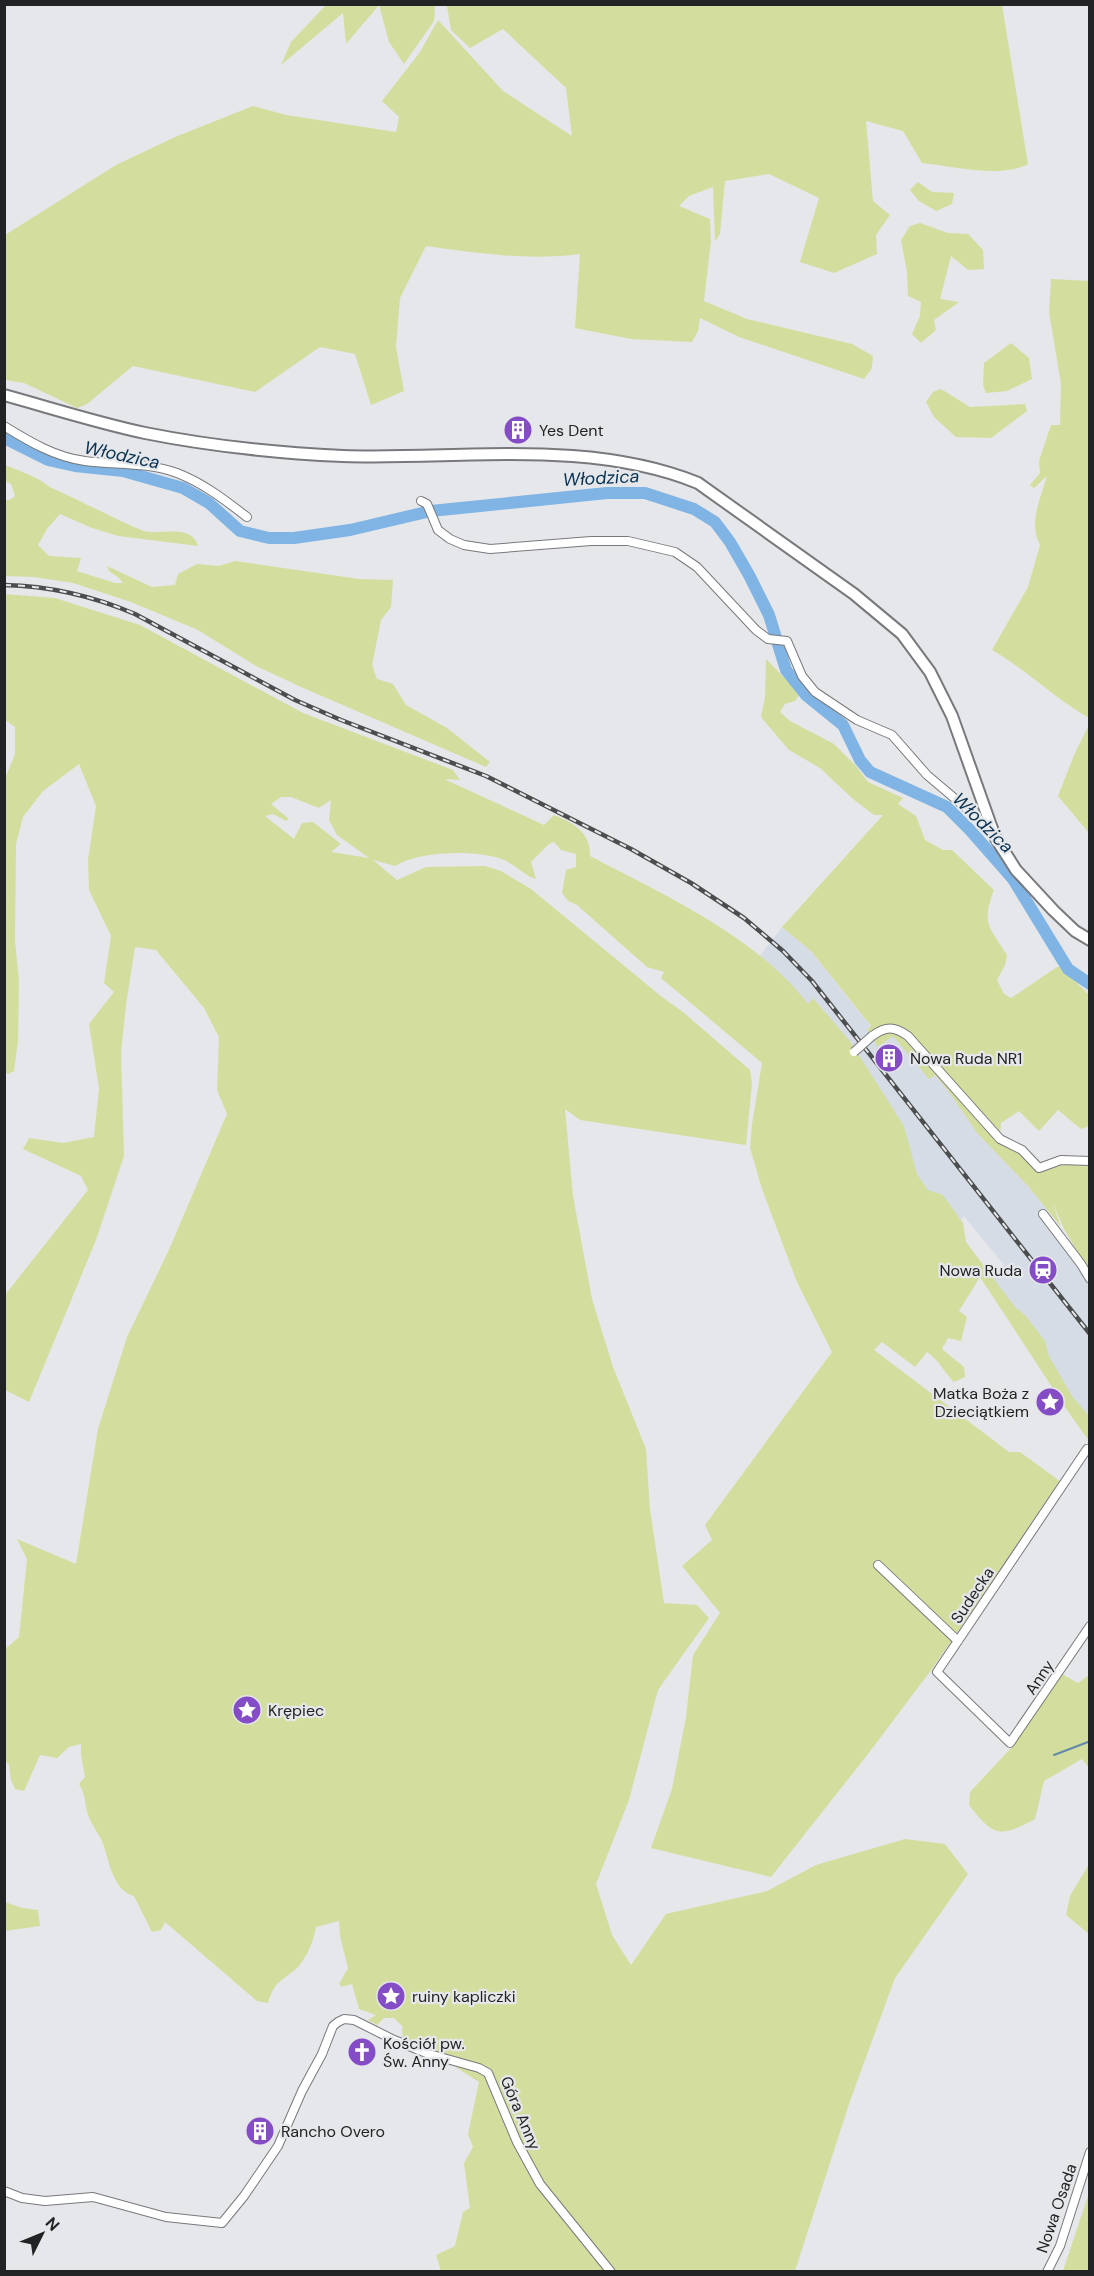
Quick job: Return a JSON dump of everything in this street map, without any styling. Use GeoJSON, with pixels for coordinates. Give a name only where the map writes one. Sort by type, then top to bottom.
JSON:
{"type":"FeatureCollection","features":[{"type":"Feature","properties":{"kind":"street"},"geometry":{"type":"LineString","coordinates":[[4,395],[142,432],[190,441],[335,455],[411,456],[501,453],[588,459],[672,472],[698,483],[870,606],[902,634],[930,672],[952,716],[995,837],[1016,870],[1053,910],[1089,940]]}},
{"type":"Feature","properties":{"kind":"street"},"geometry":{"type":"LineString","coordinates":[[4,426],[37,446],[62,456],[85,461],[147,466],[176,472],[198,482],[247,517]]}},
{"type":"Feature","properties":{"kind":"street"},"geometry":{"type":"LineString","coordinates":[[424,503],[438,530],[450,540],[464,545],[490,549],[628,541],[675,552],[697,567],[745,620],[768,639],[787,641],[802,676],[815,693],[857,720],[892,735],[927,776],[985,824],[990,824]]}},
{"type":"Feature","properties":{"kind":"street"},"geometry":{"type":"LineString","coordinates":[[854,1052],[881,1030],[898,1029],[908,1036],[1000,1139],[1022,1150],[1039,1168],[1061,1160],[1089,1161]]}},
{"type":"Feature","properties":{"kind":"street"},"geometry":{"type":"LineString","coordinates":[[1043,1214],[1081,1264],[1089,1280]]}},
{"type":"Feature","properties":{"kind":"street","name":"Sudecka"},"geometry":{"type":"LineString","coordinates":[[1010,1743],[937,1672],[1088,1451]]}},
{"type":"Feature","properties":{"kind":"street"},"geometry":{"type":"LineString","coordinates":[[878,1565],[958,1641]]}},
{"type":"Feature","properties":{"kind":"street","name":"Anny"},"geometry":{"type":"LineString","coordinates":[[1010,1743],[1089,1626]]}},
{"type":"Feature","properties":{"kind":"street","name":"Góra Anny"},"geometry":{"type":"LineString","coordinates":[[4,2191],[22,2198],[45,2201],[93,2197],[166,2217],[222,2223],[279,2146],[333,2026],[344,2019],[363,2023],[375,2032],[394,2040],[488,2073],[517,2142],[540,2184],[611,2271]]}},
{"type":"Feature","properties":{"kind":"street","name":"Nowa Osada"},"geometry":{"type":"LineString","coordinates":[[1047,2271],[1060,2246],[1089,2152]]}},
{"type":"Feature","properties":{"kind":"shaded area"},"geometry":{"type":"Polygon","coordinates":[[[782,927],[811,951],[871,1027],[892,1033],[922,1059],[1048,1207],[1039,1215],[1082,1273],[1089,1287],[1089,1434],[986,1279],[1004,1265],[964,1216],[950,1234],[891,1133],[759,957],[782,927]]]}},
{"type":"Feature","properties":{"kind":"green space"},"geometry":{"type":"Polygon","coordinates":[[[435,4],[434,21],[404,64],[389,42],[379,5],[346,44],[343,13],[281,65],[291,42],[326,5],[435,4]]]}},
{"type":"Feature","properties":{"kind":"green space"},"geometry":{"type":"Polygon","coordinates":[[[451,4],[1002,5],[1028,164],[1004,171],[990,171],[922,163],[903,131],[866,121],[873,201],[890,215],[876,235],[877,254],[834,273],[800,262],[819,198],[769,174],[725,181],[720,234],[715,241],[713,187],[689,196],[679,206],[710,219],[711,240],[704,301],[747,319],[852,344],[873,356],[872,368],[864,379],[739,337],[700,318],[698,331],[692,342],[631,339],[575,328],[580,254],[541,257],[426,246],[400,298],[396,347],[404,391],[371,405],[355,354],[320,347],[255,392],[133,366],[87,404],[77,408],[24,383],[5,380],[5,235],[116,165],[175,137],[253,106],[286,115],[396,132],[399,117],[382,101],[420,52],[438,20],[503,91],[572,136],[566,88],[503,29],[470,48],[451,30],[447,6],[451,4]]]}},
{"type":"Feature","properties":{"kind":"green space"},"geometry":{"type":"Polygon","coordinates":[[[918,182],[932,192],[954,193],[952,204],[936,211],[919,201],[910,190],[918,182]]]}},
{"type":"Feature","properties":{"kind":"green space"},"geometry":{"type":"Polygon","coordinates":[[[920,223],[948,233],[968,234],[983,250],[984,269],[968,270],[951,256],[940,299],[959,302],[934,320],[936,330],[921,343],[912,334],[920,316],[921,302],[908,296],[907,272],[901,240],[910,226],[920,223]]]}},
{"type":"Feature","properties":{"kind":"green space"},"geometry":{"type":"Polygon","coordinates":[[[1051,279],[1089,281],[1089,718],[992,650],[1028,587],[1040,545],[1035,519],[1047,476],[1034,488],[1030,485],[1040,473],[1039,461],[1051,425],[1060,425],[1061,384],[1049,312],[1051,279]]]}},
{"type":"Feature","properties":{"kind":"green space"},"geometry":{"type":"Polygon","coordinates":[[[1011,343],[1029,358],[1032,379],[1007,391],[986,393],[983,385],[984,363],[1011,343]]]}},
{"type":"Feature","properties":{"kind":"green space"},"geometry":{"type":"Polygon","coordinates":[[[941,389],[970,407],[1025,404],[1027,411],[991,438],[956,437],[934,417],[926,402],[933,392],[941,389]]]}},
{"type":"Feature","properties":{"kind":"green space"},"geometry":{"type":"Polygon","coordinates":[[[5,465],[141,530],[189,534],[198,546],[118,536],[60,514],[47,529],[38,545],[49,556],[81,558],[77,571],[115,583],[123,583],[109,571],[107,566],[152,587],[175,585],[178,574],[197,564],[219,566],[235,561],[359,579],[393,580],[391,607],[381,620],[372,665],[377,679],[393,684],[406,705],[447,728],[490,762],[486,767],[301,687],[256,666],[198,630],[131,602],[73,583],[34,577],[5,576],[5,500],[10,500],[15,496],[11,484],[5,481],[5,465]]]}},
{"type":"Feature","properties":{"kind":"green space"},"geometry":{"type":"Polygon","coordinates":[[[5,594],[55,598],[140,625],[303,713],[453,770],[460,780],[444,779],[544,825],[554,815],[574,825],[588,841],[590,856],[707,919],[762,958],[787,980],[808,1004],[813,998],[850,1041],[904,1126],[917,1174],[928,1190],[943,1195],[963,1223],[966,1242],[1015,1307],[1025,1315],[1045,1341],[1049,1356],[1072,1396],[1089,1416],[1089,1441],[980,1277],[959,1311],[967,1317],[961,1341],[948,1338],[942,1349],[964,1367],[965,1377],[954,1382],[927,1352],[915,1367],[882,1342],[874,1350],[1009,1452],[1020,1452],[1061,1482],[932,1669],[771,1877],[651,1848],[672,1789],[686,1717],[693,1655],[720,1613],[682,1566],[712,1540],[705,1525],[832,1352],[797,1282],[762,1189],[750,1148],[762,1063],[661,978],[664,972],[647,967],[577,905],[568,901],[562,893],[566,870],[576,867],[576,854],[561,850],[554,842],[531,862],[536,879],[504,860],[479,854],[449,853],[418,857],[395,866],[373,860],[397,880],[426,867],[485,866],[501,871],[531,889],[683,1012],[750,1070],[752,1083],[746,1145],[580,1120],[565,1109],[573,1196],[592,1299],[613,1367],[646,1449],[650,1509],[664,1603],[697,1605],[709,1618],[658,1690],[629,1800],[596,1884],[612,1935],[631,1965],[666,1914],[767,1891],[816,1865],[905,1839],[945,1844],[968,1874],[895,1978],[850,2101],[795,2271],[441,2271],[436,2255],[455,2246],[463,2212],[470,2208],[464,2163],[473,2147],[468,2134],[479,2082],[448,2062],[403,2040],[402,2026],[394,2018],[384,2018],[377,2025],[368,2020],[376,2015],[359,2009],[352,1984],[342,1987],[339,1984],[348,1968],[340,1936],[339,1921],[316,1927],[310,1948],[298,1967],[276,1985],[268,2003],[257,2001],[165,1922],[161,1930],[152,1932],[134,1896],[127,1893],[116,1881],[102,1841],[88,1815],[79,1784],[85,1777],[81,1744],[69,1747],[57,1758],[40,1755],[24,1791],[15,1789],[9,1765],[5,1761],[4,1650],[19,1637],[27,1559],[17,1539],[76,1564],[98,1429],[127,1337],[168,1252],[227,1114],[217,1090],[219,1037],[204,1008],[156,950],[135,947],[121,1053],[124,1156],[96,1240],[29,1402],[5,1390],[5,1295],[88,1190],[81,1176],[23,1149],[29,1138],[63,1143],[94,1137],[99,1088],[89,1024],[114,992],[104,983],[111,936],[89,890],[88,860],[96,806],[79,764],[43,791],[23,817],[16,844],[15,941],[19,981],[18,1041],[14,1071],[8,1074],[5,1072],[4,781],[15,754],[15,727],[5,720],[5,594]],[[281,797],[271,804],[289,819],[286,821],[273,814],[265,816],[294,839],[302,823],[313,822],[341,844],[331,852],[369,858],[337,835],[329,820],[331,800],[319,808],[291,797],[281,797]]]}},
{"type":"Feature","properties":{"kind":"green space"},"geometry":{"type":"Polygon","coordinates":[[[766,659],[800,694],[795,701],[785,704],[780,712],[790,721],[834,744],[868,782],[903,798],[898,804],[916,816],[925,840],[943,850],[952,850],[994,890],[988,918],[992,931],[1007,955],[1005,965],[997,980],[1004,994],[1011,998],[1057,967],[1061,967],[1089,995],[1089,1126],[1081,1129],[1058,1110],[1039,1131],[1019,1111],[1001,1123],[1000,1139],[1022,1150],[1039,1168],[1061,1160],[1089,1161],[1089,1271],[1064,1229],[1052,1201],[1061,1227],[1029,1187],[978,1134],[935,1075],[929,1079],[893,1036],[878,1047],[867,1030],[871,1026],[811,951],[782,927],[883,815],[874,815],[820,768],[789,750],[761,717],[765,697],[766,659]]]}},
{"type":"Feature","properties":{"kind":"green space"},"geometry":{"type":"Polygon","coordinates":[[[1089,725],[1089,833],[1058,796],[1089,725]]]}},
{"type":"Feature","properties":{"kind":"green space"},"geometry":{"type":"Polygon","coordinates":[[[1062,1674],[1078,1683],[1089,1675],[1089,1768],[1082,1759],[1044,1781],[1035,1819],[1005,1831],[992,1829],[969,1805],[970,1792],[1012,1747],[1062,1674]]]}},
{"type":"Feature","properties":{"kind":"green space"},"geometry":{"type":"Polygon","coordinates":[[[1089,1864],[1089,1934],[1066,1915],[1070,1896],[1089,1864]]]}},
{"type":"Feature","properties":{"kind":"green space"},"geometry":{"type":"Polygon","coordinates":[[[5,1902],[22,1908],[38,1910],[40,1926],[5,1931],[5,1902]]]}},
{"type":"Feature","properties":{"kind":"green space"},"geometry":{"type":"Polygon","coordinates":[[[1089,2193],[1089,2271],[1063,2271],[1089,2193]]]}},
{"type":"Feature","properties":{"kind":"waterway","name":"Włodzica"},"geometry":{"type":"LineString","coordinates":[[4,438],[48,460],[75,466],[123,471],[183,488],[209,503],[240,531],[269,538],[294,538],[350,530],[431,511],[607,493],[645,493],[694,509],[715,522],[730,542],[749,575],[769,615],[786,670],[806,695],[843,725],[860,760],[870,772],[947,807],[1013,879],[1068,969],[1090,984]]}},
{"type":"Feature","properties":{"kind":"waterway"},"geometry":{"type":"LineString","coordinates":[[1054,1755],[1088,1742]]}},
{"type":"Feature","properties":{"kind":"railway"},"geometry":{"type":"LineString","coordinates":[[4,585],[38,587],[71,593],[135,614],[295,700],[486,776],[631,849],[691,883],[744,918],[783,951],[812,981],[1090,1334]]}},
{"type":"Feature","properties":{"kind":"place","name":"Yes Dent"},"geometry":{"type":"Point","coordinates":[518,430]}},
{"type":"Feature","properties":{"kind":"place","name":"Nowa Ruda NR1"},"geometry":{"type":"Point","coordinates":[889,1058]}},
{"type":"Feature","properties":{"kind":"place","name":"Nowa Ruda"},"geometry":{"type":"Point","coordinates":[1043,1270]}},
{"type":"Feature","properties":{"kind":"place","name":"Matka Boża z Dzieciątkiem"},"geometry":{"type":"Point","coordinates":[1050,1402]}},
{"type":"Feature","properties":{"kind":"place","name":"Krępiec"},"geometry":{"type":"Point","coordinates":[247,1710]}},
{"type":"Feature","properties":{"kind":"place","name":"ruiny kapliczki"},"geometry":{"type":"Point","coordinates":[391,1996]}},
{"type":"Feature","properties":{"kind":"place","name":"Kościół pw. Św. Anny"},"geometry":{"type":"Point","coordinates":[362,2052]}},
{"type":"Feature","properties":{"kind":"place","name":"Rancho Overo"},"geometry":{"type":"Point","coordinates":[260,2131]}}]}
